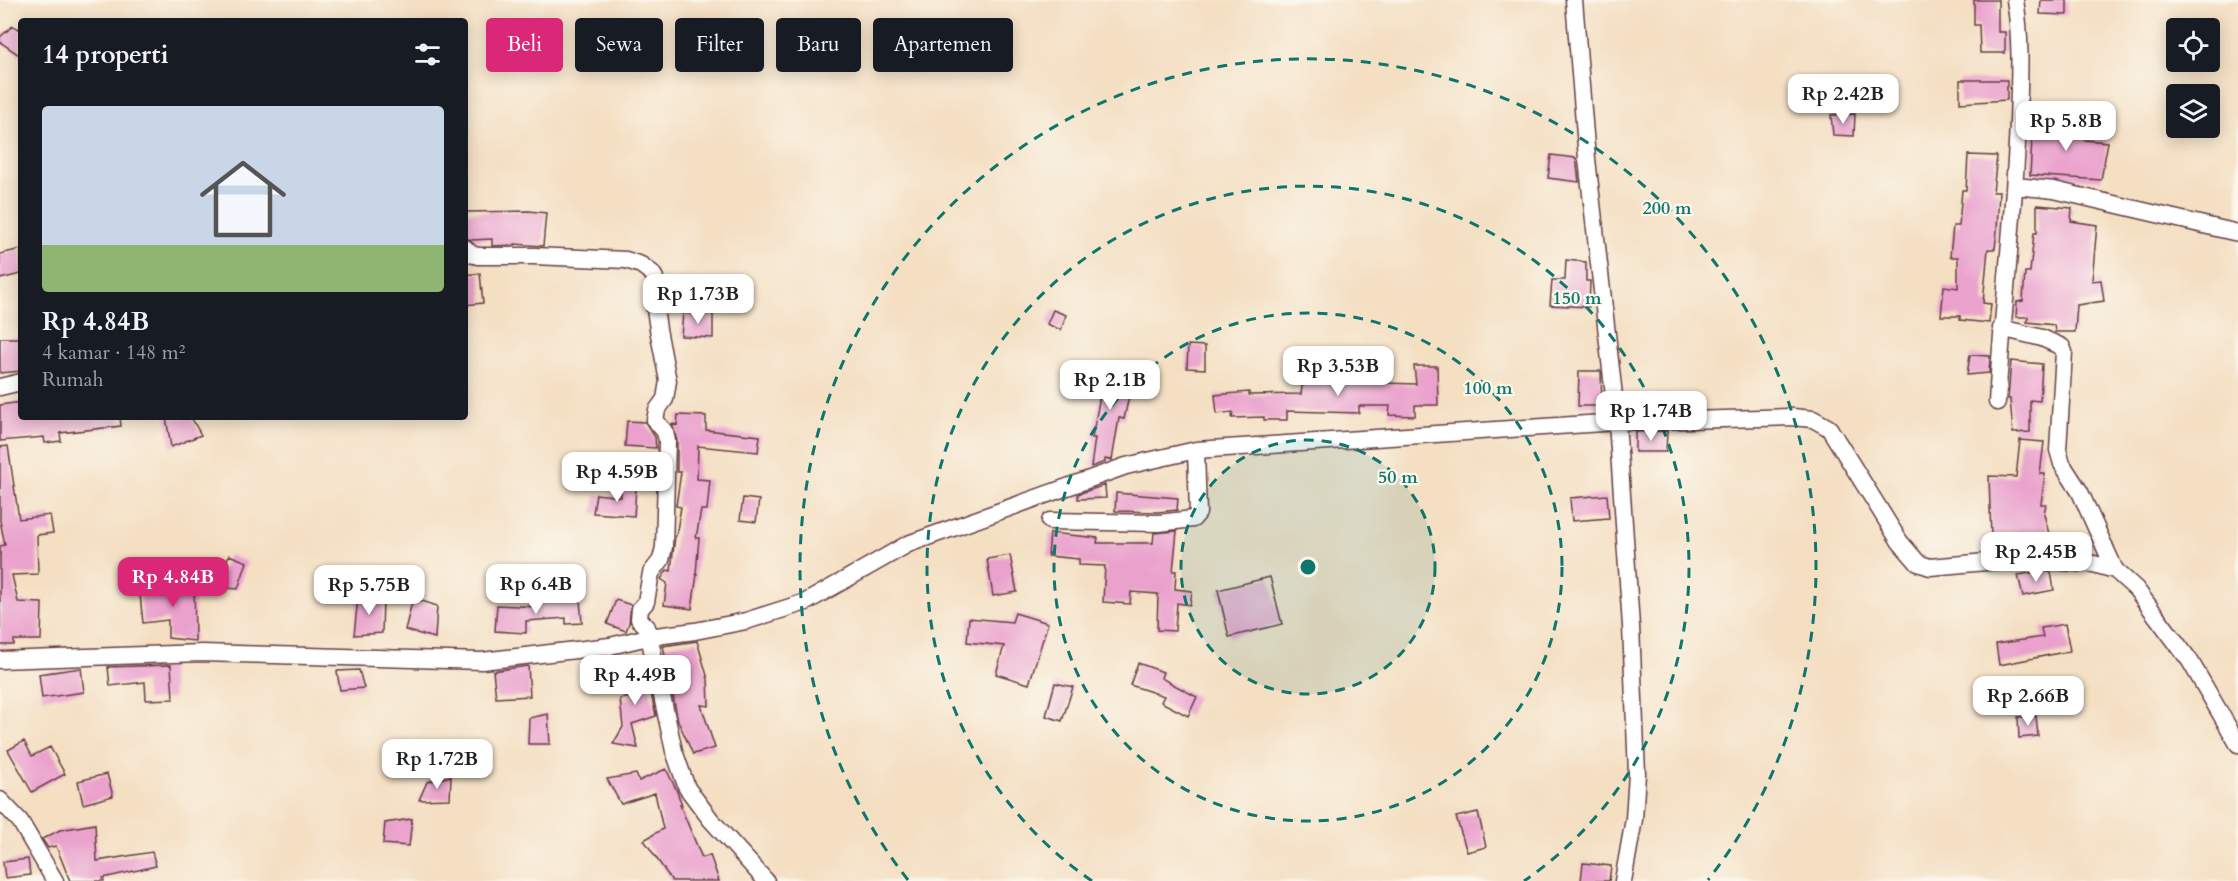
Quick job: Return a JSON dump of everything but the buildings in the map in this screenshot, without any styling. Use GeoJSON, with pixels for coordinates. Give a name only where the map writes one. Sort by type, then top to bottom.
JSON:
{"type":"FeatureCollection","features":[{"type":"Feature","properties":{"kind":"street"},"geometry":{"type":"LineString","coordinates":[[1574,0],[1587,159],[1617,422],[1631,626],[1637,774],[1634,819],[1623,881]]}},
{"type":"Feature","properties":{"kind":"street"},"geometry":{"type":"LineString","coordinates":[[1997,402],[2001,328],[2015,186],[2020,71],[2018,16],[2015,0]]}},
{"type":"Feature","properties":{"kind":"street"},"geometry":{"type":"LineString","coordinates":[[2015,186],[2054,190],[2238,233]]}},
{"type":"Feature","properties":{"kind":"street"},"geometry":{"type":"LineString","coordinates":[[468,251],[478,256],[626,260],[641,265],[655,278],[654,302],[657,329],[668,381],[665,399],[657,410],[655,420],[665,432],[668,478],[662,557],[651,573],[646,602],[639,614],[639,619],[647,627],[674,751],[687,788],[711,820],[766,881]]}},
{"type":"Feature","properties":{"kind":"street"},"geometry":{"type":"LineString","coordinates":[[2001,328],[2042,338],[2062,347],[2064,352],[2058,450],[2060,459],[2080,492],[2115,570],[2136,589],[2190,661],[2238,744]]}},
{"type":"Feature","properties":{"kind":"street"},"geometry":{"type":"LineString","coordinates":[[0,387],[18,383]]}},
{"type":"Feature","properties":{"kind":"street"},"geometry":{"type":"LineString","coordinates":[[0,660],[202,653],[482,662],[610,646],[648,637],[746,621],[806,602],[908,544],[1126,466],[1196,450],[1617,422],[1792,417],[1813,419],[1829,428],[1900,542],[1918,562],[1930,567],[2020,559],[2094,564],[2115,570]]}},
{"type":"Feature","properties":{"kind":"street"},"geometry":{"type":"LineString","coordinates":[[1050,521],[1159,523],[1193,519],[1198,513],[1196,450]]}},
{"type":"Feature","properties":{"kind":"street"},"geometry":{"type":"LineString","coordinates":[[0,800],[20,821],[56,881]]}}]}
